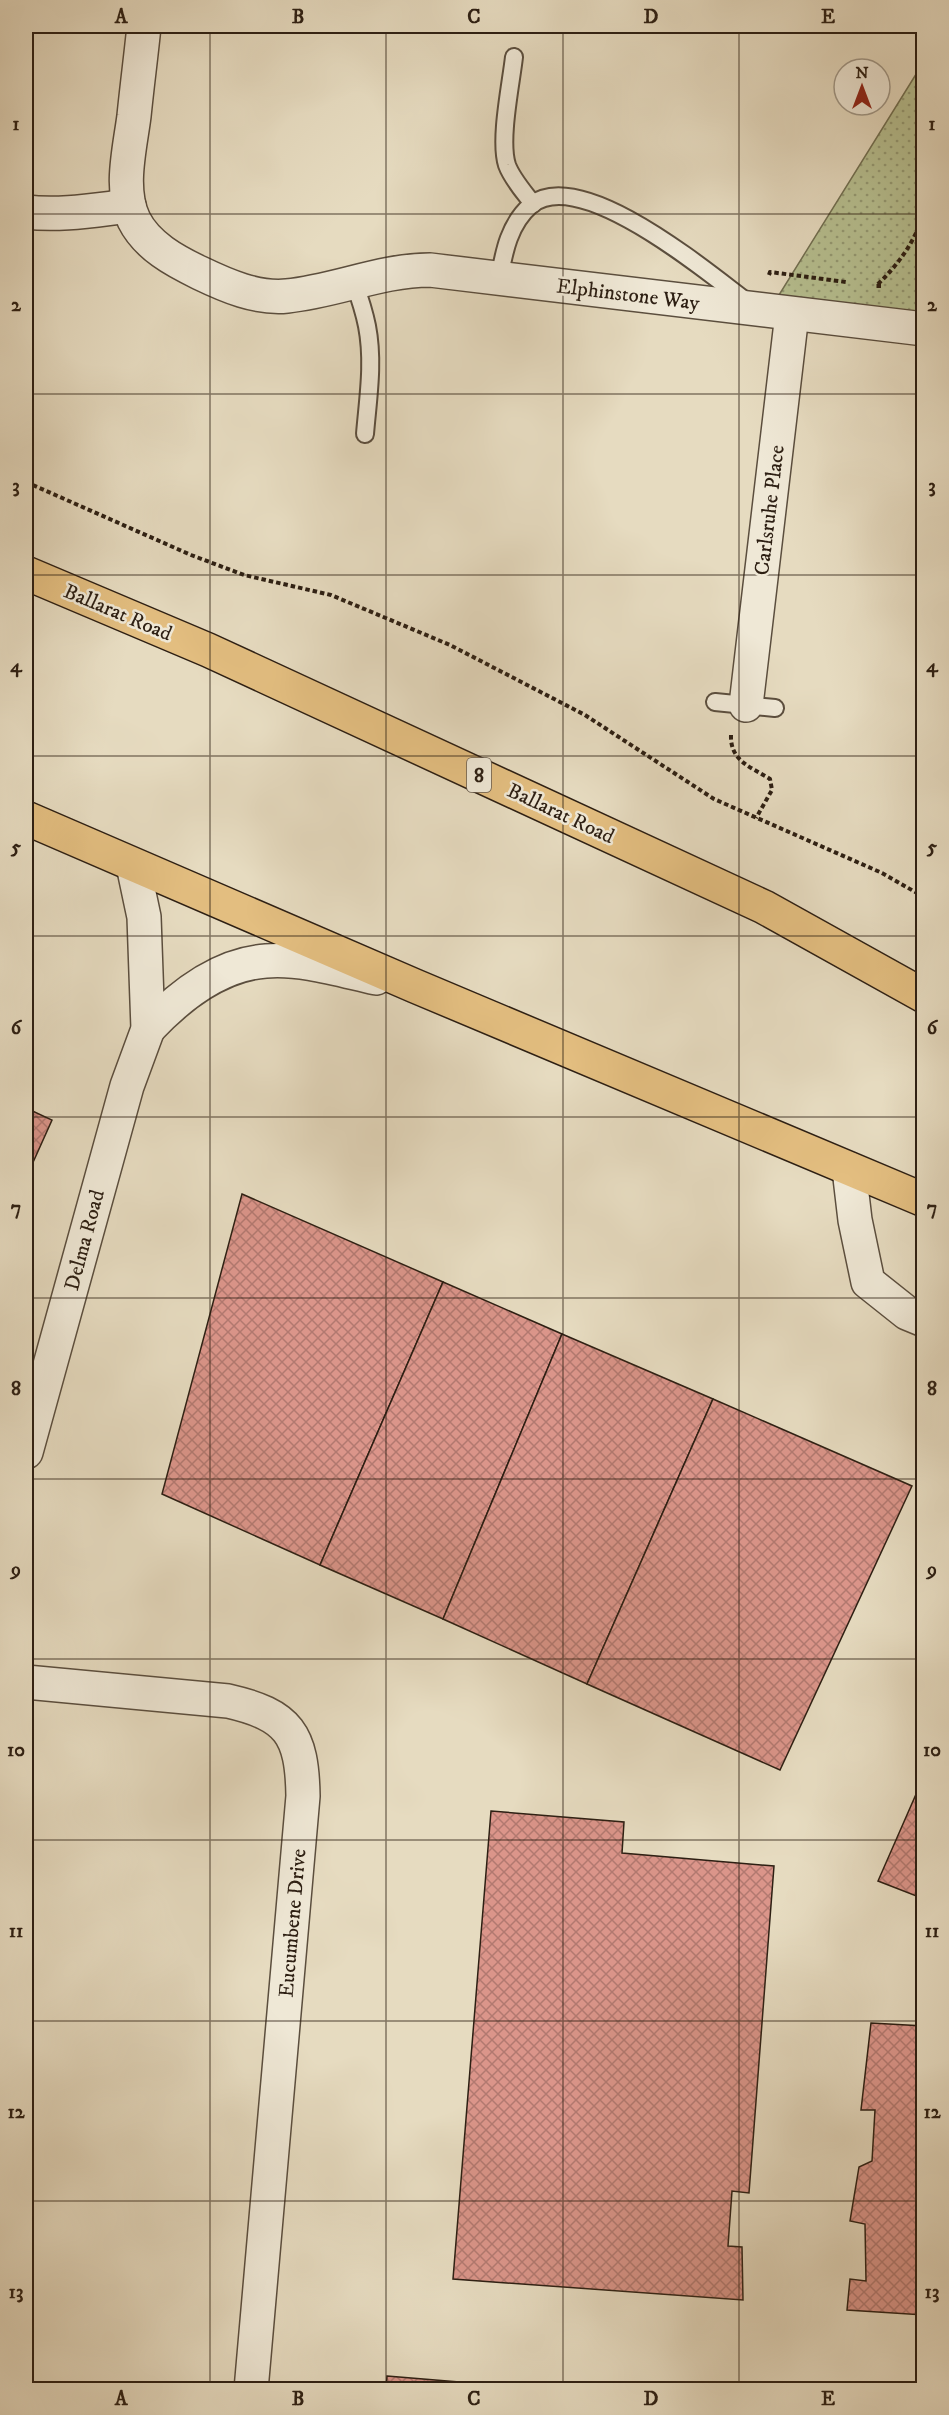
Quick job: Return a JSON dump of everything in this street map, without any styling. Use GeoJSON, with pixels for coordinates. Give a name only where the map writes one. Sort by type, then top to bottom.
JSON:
{"type":"FeatureCollection","features":[{"type":"Feature","properties":{"kind":"highway","name":"Ballarat Road"},"geometry":{"type":"LineString","coordinates":[[26,573],[208,650],[753,902],[924,996]]}},
{"type":"Feature","properties":{"kind":"highway"},"geometry":{"type":"LineString","coordinates":[[31,825],[133,865],[924,1200]]}},
{"type":"Feature","properties":{"kind":"street","name":"Elphinstone Way"},"geometry":{"type":"LineString","coordinates":[[144,26],[129,163],[129,206],[142,231],[155,246],[173,260],[249,292],[288,296],[410,270],[430,270],[924,329]]}},
{"type":"Feature","properties":{"kind":"street"},"geometry":{"type":"LineString","coordinates":[[26,212],[76,213],[129,206]]}},
{"type":"Feature","properties":{"kind":"street","name":"Carlsruhe Place"},"geometry":{"type":"LineString","coordinates":[[745,705],[792,314]]}},
{"type":"Feature","properties":{"kind":"street","name":"Delma Road"},"geometry":{"type":"LineString","coordinates":[[26,1452],[124,1098],[148,1029],[144,917],[133,865]]}},
{"type":"Feature","properties":{"kind":"street","name":"Delma Road"},"geometry":{"type":"LineString","coordinates":[[148,1029],[178,999],[208,981],[236,968],[266,961],[316,964],[416,986]]}},
{"type":"Feature","properties":{"kind":"street"},"geometry":{"type":"LineString","coordinates":[[849,1169],[855,1220],[868,1282],[907,1313],[924,1320]]}},
{"type":"Feature","properties":{"kind":"street","name":"Eucumbene Drive"},"geometry":{"type":"LineString","coordinates":[[26,1682],[228,1701],[256,1707],[281,1722],[297,1741],[303,1768],[303,1796],[251,2390]]}},
{"type":"Feature","properties":{"kind":"lane"},"geometry":{"type":"LineString","coordinates":[[498,279],[512,228],[533,204],[508,168],[506,159],[505,144],[514,57]]}},
{"type":"Feature","properties":{"kind":"lane","name":"Elphinstone Way"},"geometry":{"type":"LineString","coordinates":[[533,204],[561,196],[573,197],[611,211],[666,240],[758,310]]}},
{"type":"Feature","properties":{"kind":"lane"},"geometry":{"type":"LineString","coordinates":[[354,282],[370,346],[371,370],[365,434]]}},
{"type":"Feature","properties":{"kind":"path"},"geometry":{"type":"LineString","coordinates":[[888,287],[876,286],[895,268],[911,246],[924,213]]}},
{"type":"Feature","properties":{"kind":"path"},"geometry":{"type":"LineString","coordinates":[[26,482],[191,555],[244,575],[332,595],[450,645],[585,715],[714,799],[882,873],[924,897]]}},
{"type":"Feature","properties":{"kind":"path"},"geometry":{"type":"LineString","coordinates":[[745,705],[731,730],[730,748],[737,758],[770,779],[772,790],[756,818]]}},
{"type":"Feature","properties":{"kind":"green space"},"geometry":{"type":"Polygon","coordinates":[[[923,63],[923,314],[779,295],[889,117],[892,117],[892,113],[923,63]]]}},
{"type":"Feature","properties":{"kind":"building"},"geometry":{"type":"Polygon","coordinates":[[[26,1108],[52,1120],[26,1178],[26,1108]]]}},
{"type":"Feature","properties":{"kind":"building"},"geometry":{"type":"Polygon","coordinates":[[[242,1194],[443,1282],[320,1565],[162,1494],[242,1194]]]}},
{"type":"Feature","properties":{"kind":"building"},"geometry":{"type":"Polygon","coordinates":[[[443,1282],[562,1334],[443,1619],[320,1565],[443,1282]]]}},
{"type":"Feature","properties":{"kind":"building"},"geometry":{"type":"Polygon","coordinates":[[[562,1334],[713,1399],[587,1684],[443,1619],[562,1334]]]}},
{"type":"Feature","properties":{"kind":"building"},"geometry":{"type":"Polygon","coordinates":[[[713,1399],[912,1486],[780,1770],[587,1684],[713,1399]]]}},
{"type":"Feature","properties":{"kind":"building"},"geometry":{"type":"Polygon","coordinates":[[[924,1776],[924,1899],[878,1881],[924,1776]]]}},
{"type":"Feature","properties":{"kind":"building"},"geometry":{"type":"Polygon","coordinates":[[[491,1811],[624,1822],[622,1853],[774,1866],[749,2193],[732,2191],[728,2246],[742,2247],[743,2300],[453,2279],[491,1811]]]}},
{"type":"Feature","properties":{"kind":"building"},"geometry":{"type":"Polygon","coordinates":[[[871,2023],[924,2026],[924,2315],[847,2310],[850,2279],[866,2281],[865,2224],[850,2221],[859,2167],[872,2161],[875,2110],[861,2110],[871,2023]]]}},
{"type":"Feature","properties":{"kind":"building"},"geometry":{"type":"Polygon","coordinates":[[[387,2376],[471,2383],[471,2390],[386,2390],[387,2376]]]}},
{"type":"Feature","properties":{"kind":"building"},"geometry":{"type":"Polygon","coordinates":[[[471,2383],[546,2390],[471,2390],[471,2383]]]}}]}
